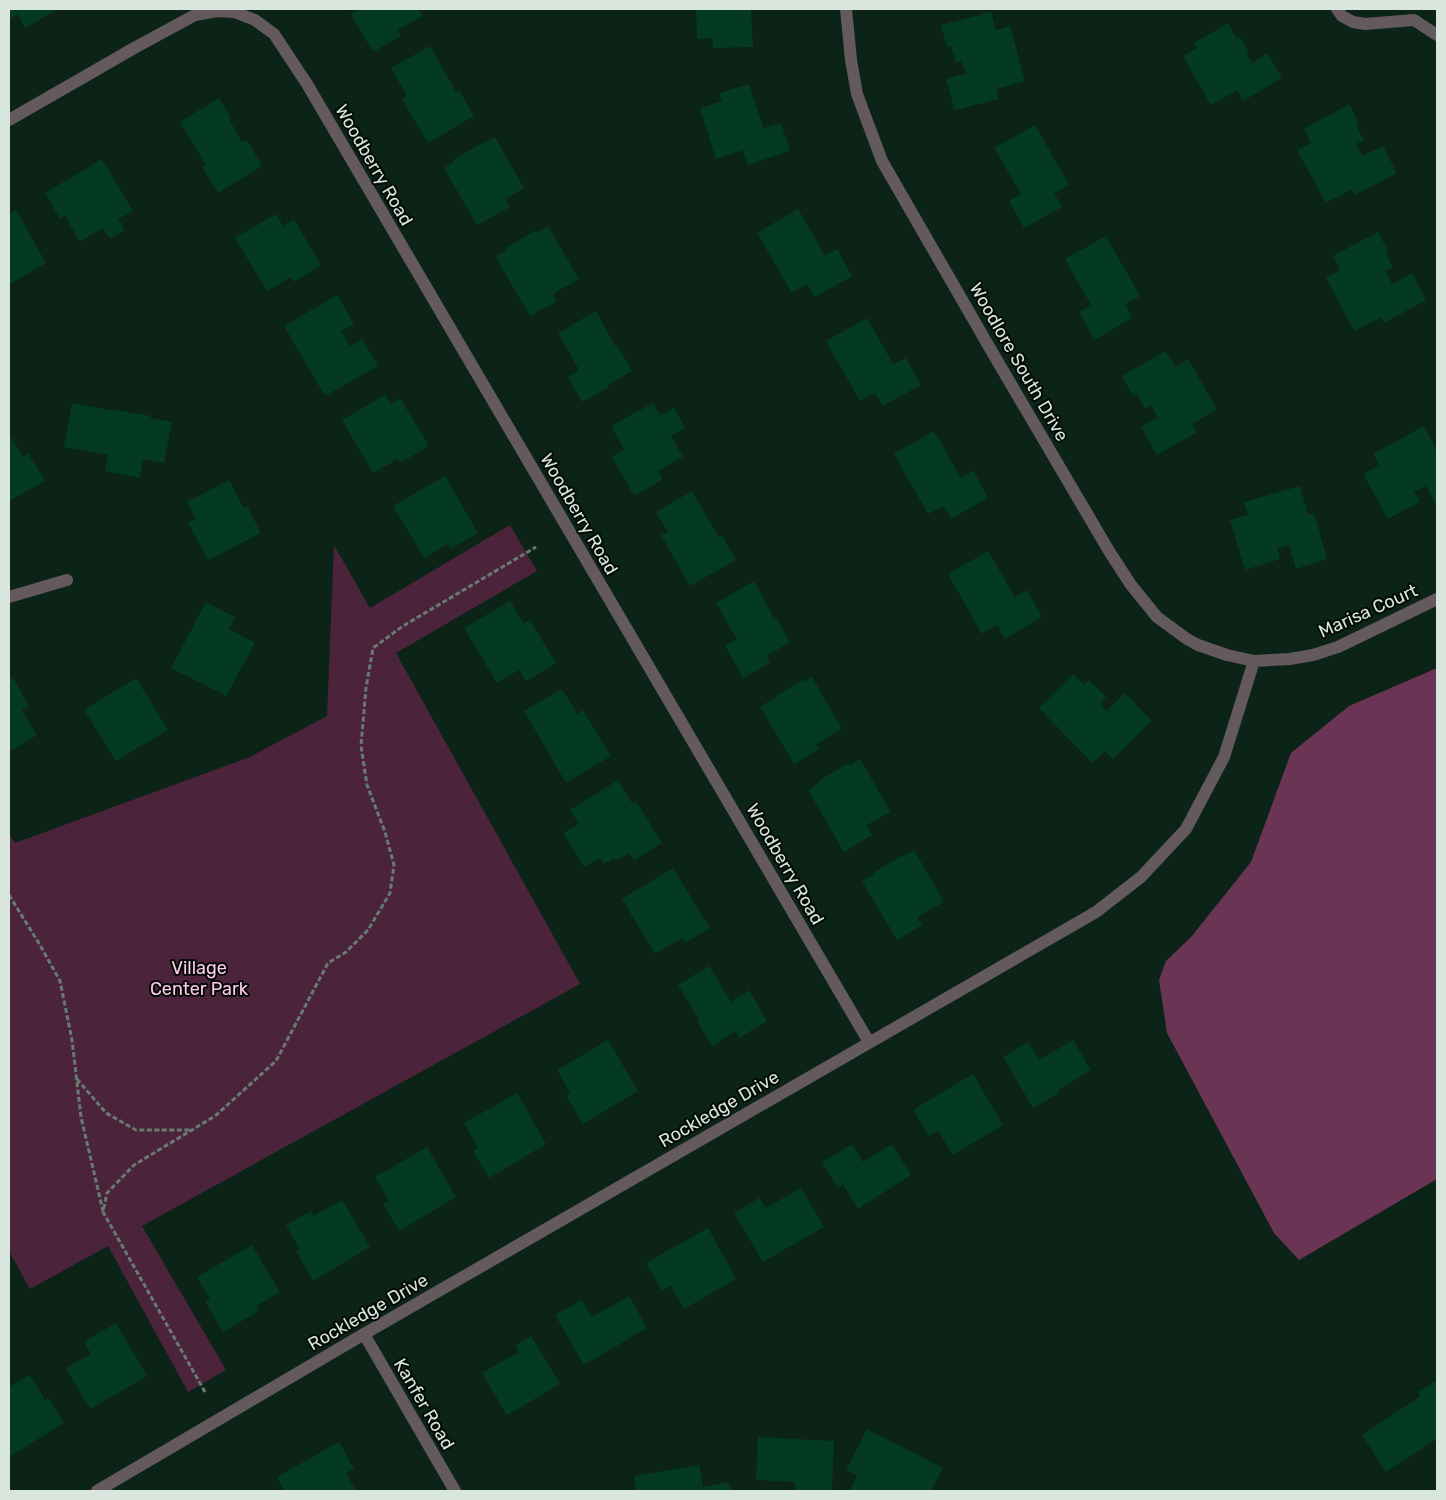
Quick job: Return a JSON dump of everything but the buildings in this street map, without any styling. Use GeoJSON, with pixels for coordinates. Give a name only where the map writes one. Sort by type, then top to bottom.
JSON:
{"type":"FeatureCollection","features":[{"type":"Feature","properties":{"kind":"street","name":"Woodlore South Drive"},"geometry":{"type":"LineString","coordinates":[[846,9],[857,94],[882,161],[995,358],[1126,578],[1156,617],[1175,631],[1214,651],[1254,661]]}},
{"type":"Feature","properties":{"kind":"street"},"geometry":{"type":"LineString","coordinates":[[1336,9],[1342,16],[1353,22],[1365,24],[1412,14],[1437,35]]}},
{"type":"Feature","properties":{"kind":"street","name":"Woodberry Road"},"geometry":{"type":"LineString","coordinates":[[9,120],[136,46],[195,15],[218,11],[234,12],[255,20],[274,34],[306,84],[869,1042]]}},
{"type":"Feature","properties":{"kind":"street"},"geometry":{"type":"LineString","coordinates":[[9,597],[68,580]]}},
{"type":"Feature","properties":{"kind":"street","name":"Marisa Court"},"geometry":{"type":"LineString","coordinates":[[1254,661],[1290,659],[1313,655],[1338,647],[1437,599]]}},
{"type":"Feature","properties":{"kind":"street","name":"Rockledge Drive"},"geometry":{"type":"LineString","coordinates":[[97,1491],[364,1334],[1096,912],[1141,877],[1186,829],[1224,757],[1254,661]]}},
{"type":"Feature","properties":{"kind":"street","name":"Kanfer Road"},"geometry":{"type":"LineString","coordinates":[[364,1334],[455,1491]]}},
{"type":"Feature","properties":{"kind":"path"},"geometry":{"type":"LineString","coordinates":[[103,1212],[108,1193],[134,1165],[215,1116],[276,1061],[328,963],[346,952],[368,930],[390,893],[394,865],[385,832],[367,785],[361,746],[366,688],[373,648],[402,626],[536,547]]}},
{"type":"Feature","properties":{"kind":"path"},"geometry":{"type":"LineString","coordinates":[[9,895],[60,981],[72,1040],[81,1117],[103,1212],[206,1392]]}},
{"type":"Feature","properties":{"kind":"path"},"geometry":{"type":"LineString","coordinates":[[76,1077],[106,1113],[136,1130],[191,1130]]}},
{"type":"Feature","properties":{"kind":"green space","name":"Village Center Park"},"geometry":{"type":"Polygon","coordinates":[[[510,525],[537,571],[396,653],[580,984],[142,1226],[226,1370],[188,1392],[108,1246],[30,1289],[9,1251],[9,834],[15,843],[250,757],[327,716],[334,545],[370,608],[510,525]]]}},
{"type":"Feature","properties":{"kind":"shaded area"},"geometry":{"type":"Polygon","coordinates":[[[1437,668],[1437,1179],[1299,1260],[1274,1233],[1167,1033],[1159,980],[1166,961],[1191,937],[1251,862],[1291,753],[1349,706],[1437,668]]]}}]}
